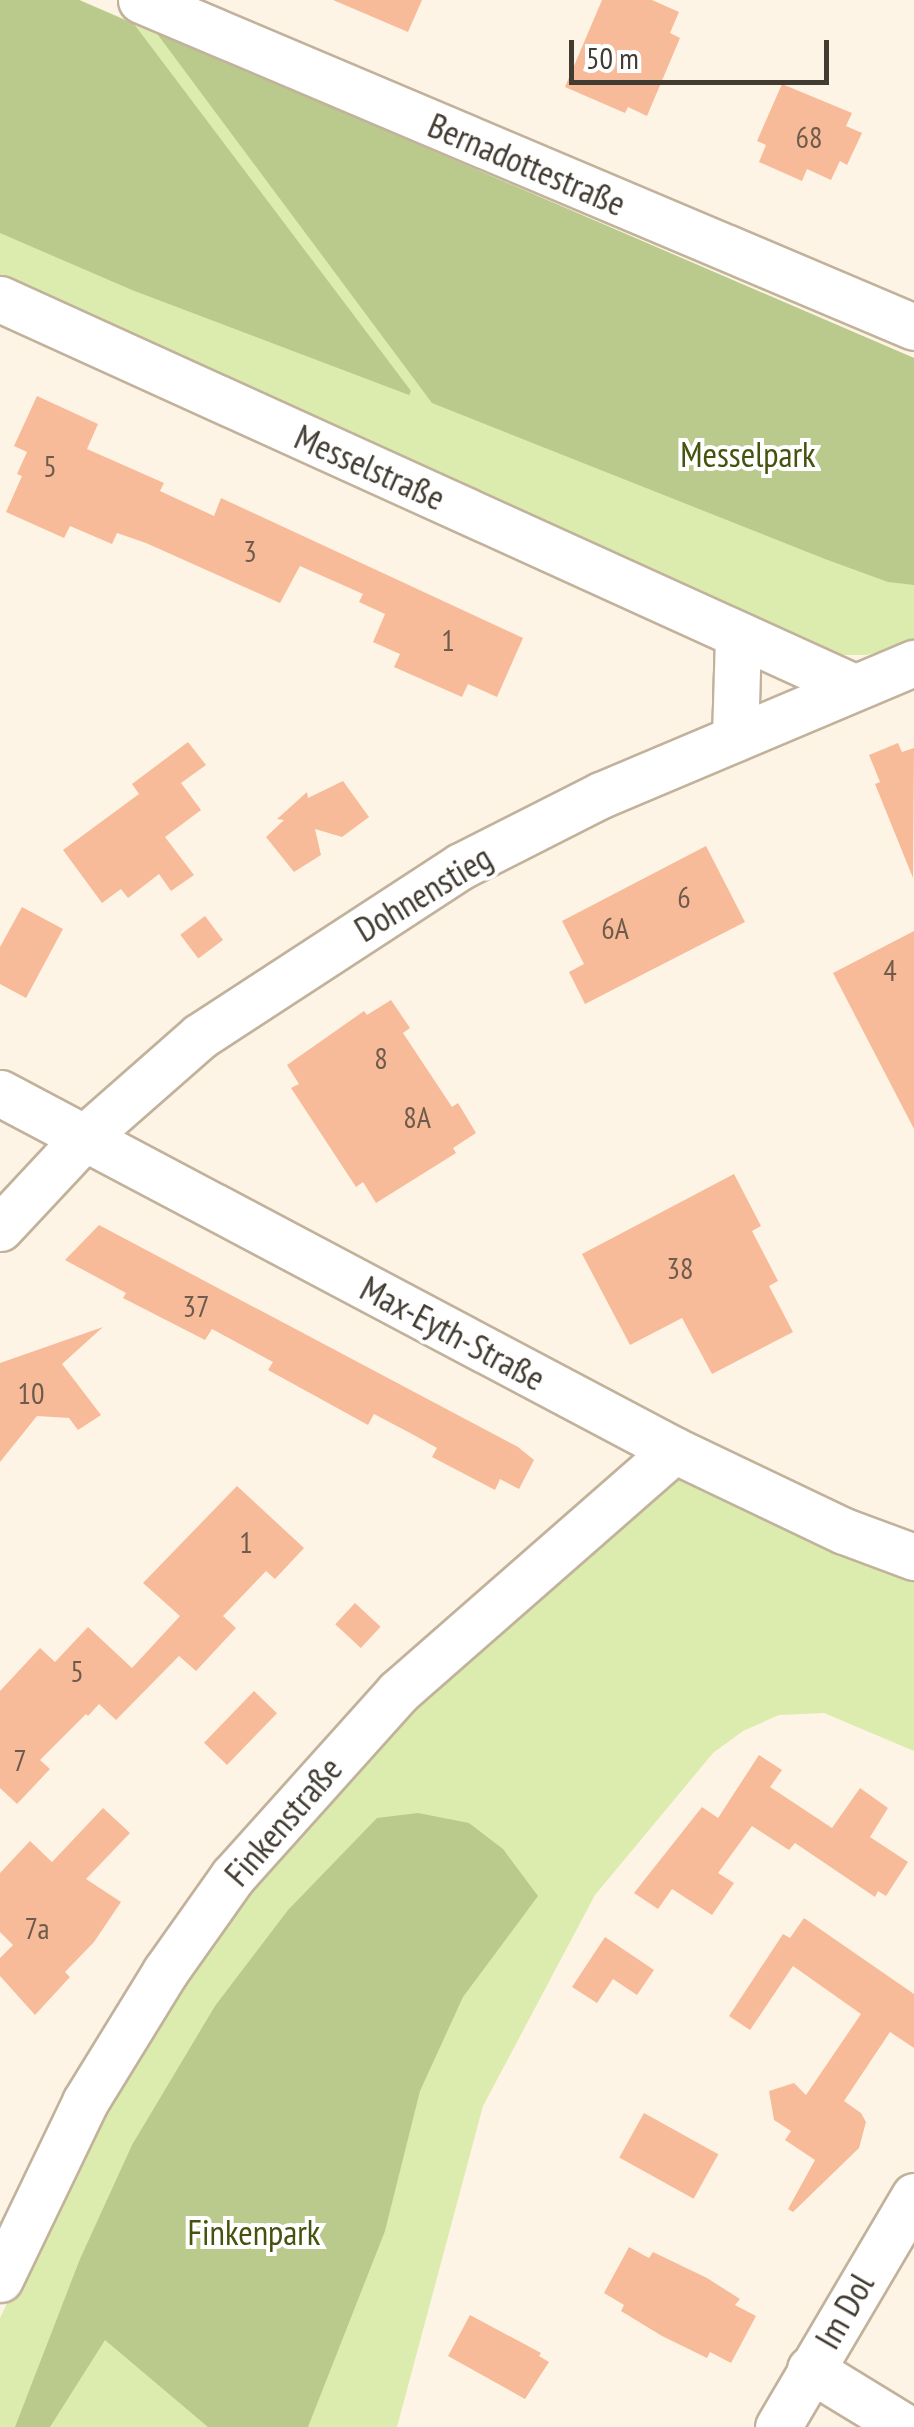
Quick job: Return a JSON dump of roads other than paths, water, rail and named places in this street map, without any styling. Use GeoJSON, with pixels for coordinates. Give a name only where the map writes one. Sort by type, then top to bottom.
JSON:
{"type":"FeatureCollection","features":[{"type":"Feature","properties":{"kind":"street","name":"Bernadottestraße"},"geometry":{"type":"LineString","coordinates":[[140,0],[914,328]]}},
{"type":"Feature","properties":{"kind":"street","name":"Messelstraße"},"geometry":{"type":"LineString","coordinates":[[0,299],[738,638],[854,687]]}},
{"type":"Feature","properties":{"kind":"street"},"geometry":{"type":"LineString","coordinates":[[735,738],[738,638]]}},
{"type":"Feature","properties":{"kind":"street","name":"Dohnenstieg"},"geometry":{"type":"LineString","coordinates":[[0,1228],[84,1138],[200,1036],[461,866],[600,794],[914,663]]}},
{"type":"Feature","properties":{"kind":"street","name":"Max-Eyth-Straße"},"geometry":{"type":"LineString","coordinates":[[0,1093],[674,1450],[844,1531],[914,1558]]}},
{"type":"Feature","properties":{"kind":"street","name":"Finkenstraße"},"geometry":{"type":"LineString","coordinates":[[0,2279],[86,2102],[164,1972],[233,1876],[398,1692],[674,1450]]}},
{"type":"Feature","properties":{"kind":"street","name":"Im Dol"},"geometry":{"type":"LineString","coordinates":[[778,2427],[914,2196]]}},
{"type":"Feature","properties":{"kind":"street"},"geometry":{"type":"LineString","coordinates":[[810,2369],[905,2427]]}},
{"type":"Feature","properties":{"kind":"park label","name":"Messelpark"},"geometry":{"type":"Point","coordinates":[748,454]}},
{"type":"Feature","properties":{"kind":"park label","name":"Finkenpark"},"geometry":{"type":"Point","coordinates":[254,2232]}}]}
